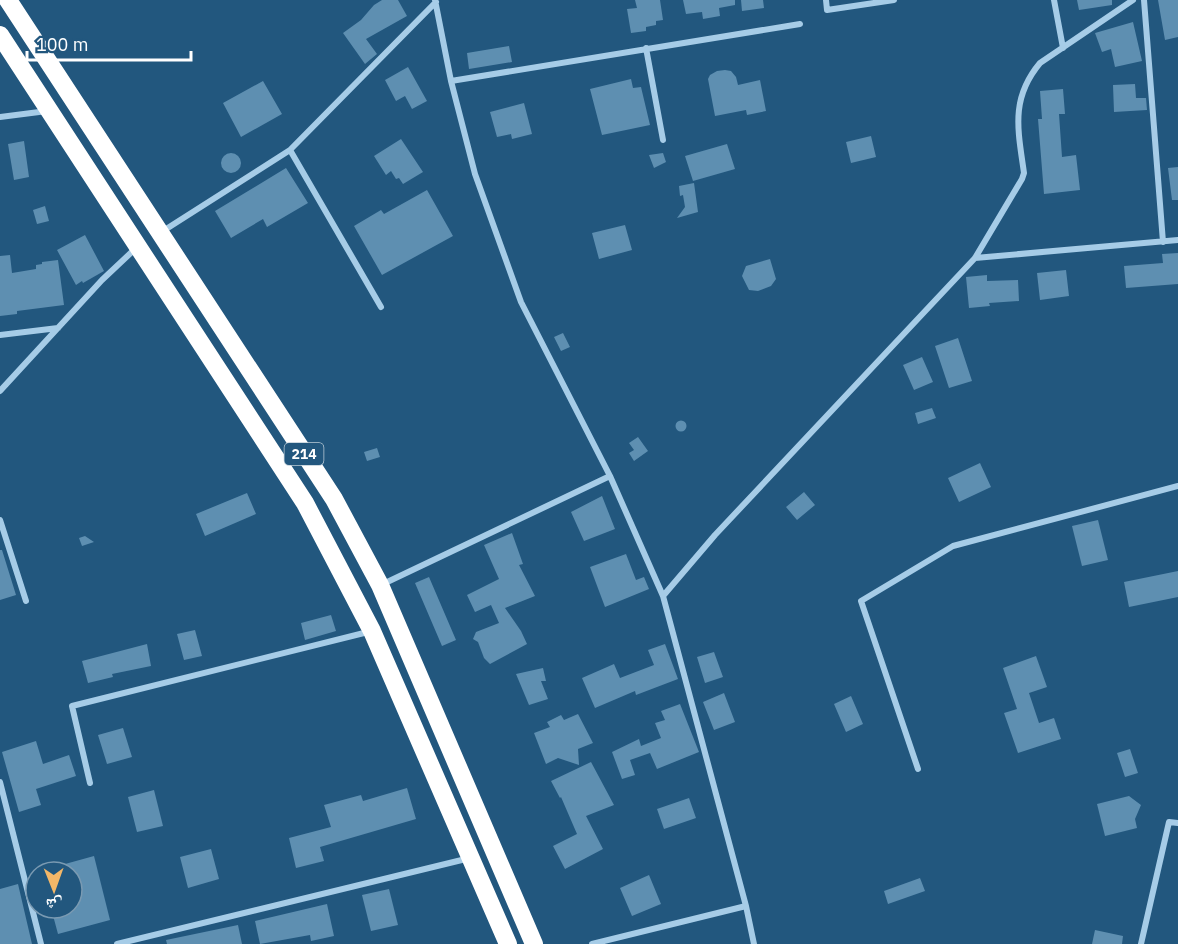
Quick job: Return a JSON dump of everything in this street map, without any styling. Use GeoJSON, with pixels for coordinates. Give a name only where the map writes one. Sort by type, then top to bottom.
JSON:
{"type":"FeatureCollection","features":[{"type":"Feature","properties":{"kind":"highway","name":"214"},"geometry":{"type":"LineString","coordinates":[[8,0],[334,499],[380,585],[534,944]]}},
{"type":"Feature","properties":{"kind":"highway","name":"214"},"geometry":{"type":"LineString","coordinates":[[0,34],[304,503],[372,631],[508,944]]}},
{"type":"Feature","properties":{"kind":"street"},"geometry":{"type":"LineString","coordinates":[[826,0],[827,10],[894,0]]}},
{"type":"Feature","properties":{"kind":"street"},"geometry":{"type":"LineString","coordinates":[[1054,0],[1063,48]]}},
{"type":"Feature","properties":{"kind":"street"},"geometry":{"type":"LineString","coordinates":[[663,596],[715,535],[975,258],[1023,179],[1017,122],[1023,88],[1032,73],[1040,63],[1133,0]]}},
{"type":"Feature","properties":{"kind":"street"},"geometry":{"type":"LineString","coordinates":[[1144,0],[1163,242]]}},
{"type":"Feature","properties":{"kind":"street"},"geometry":{"type":"LineString","coordinates":[[160,233],[290,150],[436,1]]}},
{"type":"Feature","properties":{"kind":"street"},"geometry":{"type":"LineString","coordinates":[[436,1],[451,81],[475,174],[521,302],[610,476],[663,596],[746,906],[754,944]]}},
{"type":"Feature","properties":{"kind":"street"},"geometry":{"type":"LineString","coordinates":[[451,81],[800,24]]}},
{"type":"Feature","properties":{"kind":"street"},"geometry":{"type":"LineString","coordinates":[[646,48],[663,140]]}},
{"type":"Feature","properties":{"kind":"street"},"geometry":{"type":"LineString","coordinates":[[0,117],[49,111]]}},
{"type":"Feature","properties":{"kind":"street"},"geometry":{"type":"LineString","coordinates":[[290,150],[381,307]]}},
{"type":"Feature","properties":{"kind":"street"},"geometry":{"type":"LineString","coordinates":[[975,258],[1178,240]]}},
{"type":"Feature","properties":{"kind":"street"},"geometry":{"type":"LineString","coordinates":[[0,391],[102,280],[138,246]]}},
{"type":"Feature","properties":{"kind":"street"},"geometry":{"type":"LineString","coordinates":[[0,335],[59,328]]}},
{"type":"Feature","properties":{"kind":"street"},"geometry":{"type":"LineString","coordinates":[[380,585],[610,476]]}},
{"type":"Feature","properties":{"kind":"street"},"geometry":{"type":"LineString","coordinates":[[918,769],[861,601],[936,554],[961,543],[1178,486]]}},
{"type":"Feature","properties":{"kind":"street"},"geometry":{"type":"LineString","coordinates":[[0,520],[26,601]]}},
{"type":"Feature","properties":{"kind":"street"},"geometry":{"type":"LineString","coordinates":[[90,783],[72,706],[372,631]]}},
{"type":"Feature","properties":{"kind":"street"},"geometry":{"type":"LineString","coordinates":[[0,782],[41,944]]}},
{"type":"Feature","properties":{"kind":"street"},"geometry":{"type":"LineString","coordinates":[[1141,944],[1169,822],[1178,823]]}},
{"type":"Feature","properties":{"kind":"street"},"geometry":{"type":"LineString","coordinates":[[117,944],[470,858]]}},
{"type":"Feature","properties":{"kind":"street"},"geometry":{"type":"LineString","coordinates":[[592,944],[746,906]]}},
{"type":"Feature","properties":{"kind":"building"},"geometry":{"type":"Polygon","coordinates":[[[382,0],[398,0],[407,16],[366,39],[377,54],[365,64],[343,33],[382,0]]]}},
{"type":"Feature","properties":{"kind":"building"},"geometry":{"type":"Polygon","coordinates":[[[635,0],[660,0],[663,20],[656,21],[656,25],[646,27],[646,31],[631,33],[627,9],[637,8],[635,0]]]}},
{"type":"Feature","properties":{"kind":"building"},"geometry":{"type":"Polygon","coordinates":[[[683,0],[735,0],[735,5],[719,8],[720,16],[703,19],[702,12],[686,14],[683,0]]]}},
{"type":"Feature","properties":{"kind":"building"},"geometry":{"type":"Polygon","coordinates":[[[741,0],[763,0],[764,8],[742,11],[741,0]]]}},
{"type":"Feature","properties":{"kind":"building"},"geometry":{"type":"Polygon","coordinates":[[[1077,0],[1112,0],[1112,5],[1079,10],[1077,0]]]}},
{"type":"Feature","properties":{"kind":"building"},"geometry":{"type":"Polygon","coordinates":[[[1158,0],[1178,0],[1178,37],[1165,40],[1158,0]]]}},
{"type":"Feature","properties":{"kind":"building"},"geometry":{"type":"Polygon","coordinates":[[[1133,22],[1142,61],[1115,67],[1111,49],[1102,52],[1095,33],[1133,22]]]}},
{"type":"Feature","properties":{"kind":"building"},"geometry":{"type":"Polygon","coordinates":[[[509,46],[512,62],[469,69],[467,53],[509,46]]]}},
{"type":"Feature","properties":{"kind":"building"},"geometry":{"type":"Polygon","coordinates":[[[408,67],[427,101],[412,109],[405,96],[396,101],[385,80],[408,67]]]}},
{"type":"Feature","properties":{"kind":"building"},"geometry":{"type":"Polygon","coordinates":[[[717,71],[731,71],[738,85],[760,80],[766,111],[747,115],[746,110],[715,116],[708,79],[717,71]]]}},
{"type":"Feature","properties":{"kind":"building"},"geometry":{"type":"Polygon","coordinates":[[[631,79],[633,88],[641,87],[650,125],[602,135],[590,89],[631,79]]]}},
{"type":"Feature","properties":{"kind":"building"},"geometry":{"type":"Polygon","coordinates":[[[263,81],[282,114],[241,137],[223,103],[263,81]]]}},
{"type":"Feature","properties":{"kind":"building"},"geometry":{"type":"Polygon","coordinates":[[[1135,84],[1136,98],[1146,98],[1147,110],[1114,112],[1113,85],[1135,84]]]}},
{"type":"Feature","properties":{"kind":"building"},"geometry":{"type":"Polygon","coordinates":[[[1063,89],[1065,114],[1059,114],[1062,157],[1076,155],[1080,190],[1044,194],[1038,119],[1042,119],[1040,91],[1063,89]]]}},
{"type":"Feature","properties":{"kind":"building"},"geometry":{"type":"Polygon","coordinates":[[[524,103],[532,134],[512,139],[511,134],[497,137],[490,112],[524,103]]]}},
{"type":"Feature","properties":{"kind":"building"},"geometry":{"type":"Polygon","coordinates":[[[871,136],[876,157],[851,163],[846,142],[871,136]]]}},
{"type":"Feature","properties":{"kind":"building"},"geometry":{"type":"Polygon","coordinates":[[[401,139],[423,172],[403,184],[391,171],[386,175],[374,156],[401,139]]]}},
{"type":"Feature","properties":{"kind":"building"},"geometry":{"type":"Polygon","coordinates":[[[24,141],[29,177],[14,180],[8,144],[24,141]]]}},
{"type":"Feature","properties":{"kind":"building"},"geometry":{"type":"Polygon","coordinates":[[[727,144],[735,169],[693,181],[685,156],[727,144]]]}},
{"type":"Feature","properties":{"kind":"building"},"geometry":{"type":"Polygon","coordinates":[[[231,153],[238,156],[241,163],[238,170],[231,173],[224,170],[221,163],[224,156],[231,153]]]}},
{"type":"Feature","properties":{"kind":"building"},"geometry":{"type":"Polygon","coordinates":[[[663,153],[666,162],[654,168],[649,155],[663,153]]]}},
{"type":"Feature","properties":{"kind":"building"},"geometry":{"type":"Polygon","coordinates":[[[1178,167],[1178,200],[1172,200],[1168,168],[1178,167]]]}},
{"type":"Feature","properties":{"kind":"building"},"geometry":{"type":"Polygon","coordinates":[[[286,168],[308,203],[267,227],[263,219],[231,238],[215,211],[286,168]]]}},
{"type":"Feature","properties":{"kind":"building"},"geometry":{"type":"Polygon","coordinates":[[[694,183],[698,212],[677,218],[685,207],[679,186],[694,183]]]}},
{"type":"Feature","properties":{"kind":"building"},"geometry":{"type":"Polygon","coordinates":[[[427,190],[453,236],[382,275],[354,226],[381,210],[384,214],[427,190]]]}},
{"type":"Feature","properties":{"kind":"building"},"geometry":{"type":"Polygon","coordinates":[[[45,206],[49,221],[37,224],[33,210],[45,206]]]}},
{"type":"Feature","properties":{"kind":"building"},"geometry":{"type":"Polygon","coordinates":[[[625,225],[632,250],[599,259],[592,233],[625,225]]]}},
{"type":"Feature","properties":{"kind":"building"},"geometry":{"type":"Polygon","coordinates":[[[85,235],[104,271],[76,285],[57,250],[85,235]]]}},
{"type":"Feature","properties":{"kind":"building"},"geometry":{"type":"Polygon","coordinates":[[[1178,253],[1178,284],[1126,288],[1124,266],[1163,263],[1162,254],[1178,253]]]}},
{"type":"Feature","properties":{"kind":"building"},"geometry":{"type":"Polygon","coordinates":[[[10,255],[12,273],[36,269],[36,265],[42,262],[58,260],[64,305],[17,311],[17,314],[0,316],[0,256],[10,255]]]}},
{"type":"Feature","properties":{"kind":"building"},"geometry":{"type":"Polygon","coordinates":[[[770,259],[776,279],[771,286],[758,291],[749,290],[742,276],[746,266],[770,259]]]}},
{"type":"Feature","properties":{"kind":"building"},"geometry":{"type":"Polygon","coordinates":[[[1066,270],[1069,296],[1040,300],[1037,273],[1066,270]]]}},
{"type":"Feature","properties":{"kind":"building"},"geometry":{"type":"Polygon","coordinates":[[[987,275],[987,281],[1018,280],[1019,301],[989,303],[990,306],[969,308],[966,277],[987,275]]]}},
{"type":"Feature","properties":{"kind":"building"},"geometry":{"type":"Polygon","coordinates":[[[563,333],[570,347],[561,351],[554,337],[563,333]]]}},
{"type":"Feature","properties":{"kind":"building"},"geometry":{"type":"Polygon","coordinates":[[[958,338],[972,381],[949,388],[935,346],[958,338]]]}},
{"type":"Feature","properties":{"kind":"building"},"geometry":{"type":"Polygon","coordinates":[[[922,357],[933,382],[914,390],[903,365],[922,357]]]}},
{"type":"Feature","properties":{"kind":"building"},"geometry":{"type":"Polygon","coordinates":[[[932,408],[936,418],[918,424],[915,413],[932,408]]]}},
{"type":"Feature","properties":{"kind":"building"},"geometry":{"type":"Polygon","coordinates":[[[681,420],[687,426],[681,432],[675,426],[681,420]]]}},
{"type":"Feature","properties":{"kind":"building"},"geometry":{"type":"Polygon","coordinates":[[[638,437],[648,451],[634,461],[629,453],[634,450],[629,443],[638,437]]]}},
{"type":"Feature","properties":{"kind":"building"},"geometry":{"type":"Polygon","coordinates":[[[377,448],[380,457],[367,461],[364,452],[377,448]]]}},
{"type":"Feature","properties":{"kind":"building"},"geometry":{"type":"Polygon","coordinates":[[[980,463],[991,487],[959,502],[948,478],[980,463]]]}},
{"type":"Feature","properties":{"kind":"building"},"geometry":{"type":"Polygon","coordinates":[[[804,492],[815,505],[797,520],[786,507],[804,492]]]}},
{"type":"Feature","properties":{"kind":"building"},"geometry":{"type":"Polygon","coordinates":[[[247,493],[256,514],[205,536],[196,514],[247,493]]]}},
{"type":"Feature","properties":{"kind":"building"},"geometry":{"type":"Polygon","coordinates":[[[602,496],[615,529],[584,541],[571,512],[602,496]]]}},
{"type":"Feature","properties":{"kind":"building"},"geometry":{"type":"Polygon","coordinates":[[[1098,520],[1108,560],[1082,566],[1072,526],[1098,520]]]}},
{"type":"Feature","properties":{"kind":"building"},"geometry":{"type":"Polygon","coordinates":[[[512,533],[523,564],[519,565],[535,596],[505,608],[527,644],[490,664],[484,658],[478,642],[473,639],[476,632],[499,623],[491,605],[475,612],[467,595],[499,579],[484,545],[512,533]]]}},
{"type":"Feature","properties":{"kind":"building"},"geometry":{"type":"Polygon","coordinates":[[[85,536],[94,542],[82,546],[79,538],[85,536]]]}},
{"type":"Feature","properties":{"kind":"building"},"geometry":{"type":"Polygon","coordinates":[[[0,550],[2,550],[16,595],[0,600],[0,550]]]}},
{"type":"Feature","properties":{"kind":"building"},"geometry":{"type":"Polygon","coordinates":[[[626,554],[636,580],[644,577],[649,589],[605,607],[590,567],[626,554]]]}},
{"type":"Feature","properties":{"kind":"building"},"geometry":{"type":"Polygon","coordinates":[[[1178,571],[1178,597],[1129,607],[1124,582],[1178,571]]]}},
{"type":"Feature","properties":{"kind":"building"},"geometry":{"type":"Polygon","coordinates":[[[429,577],[456,640],[442,646],[415,583],[429,577]]]}},
{"type":"Feature","properties":{"kind":"building"},"geometry":{"type":"Polygon","coordinates":[[[331,615],[336,631],[305,640],[301,623],[331,615]]]}},
{"type":"Feature","properties":{"kind":"building"},"geometry":{"type":"Polygon","coordinates":[[[195,630],[202,656],[184,660],[177,634],[195,630]]]}},
{"type":"Feature","properties":{"kind":"building"},"geometry":{"type":"Polygon","coordinates":[[[147,644],[151,666],[112,674],[113,677],[88,683],[82,661],[147,644]]]}},
{"type":"Feature","properties":{"kind":"building"},"geometry":{"type":"Polygon","coordinates":[[[665,644],[678,679],[636,695],[635,691],[595,708],[582,678],[614,664],[620,678],[654,665],[648,650],[665,644]]]}},
{"type":"Feature","properties":{"kind":"building"},"geometry":{"type":"Polygon","coordinates":[[[714,652],[723,677],[705,683],[697,657],[714,652]]]}},
{"type":"Feature","properties":{"kind":"building"},"geometry":{"type":"Polygon","coordinates":[[[1036,656],[1047,687],[1029,693],[1039,723],[1054,718],[1061,739],[1018,753],[1004,713],[1017,709],[1003,668],[1036,656]]]}},
{"type":"Feature","properties":{"kind":"building"},"geometry":{"type":"Polygon","coordinates":[[[543,668],[546,681],[541,681],[548,699],[529,705],[516,674],[543,668]]]}},
{"type":"Feature","properties":{"kind":"building"},"geometry":{"type":"Polygon","coordinates":[[[724,693],[735,722],[714,730],[703,702],[724,693]]]}},
{"type":"Feature","properties":{"kind":"building"},"geometry":{"type":"Polygon","coordinates":[[[851,696],[863,724],[846,732],[834,704],[851,696]]]}},
{"type":"Feature","properties":{"kind":"building"},"geometry":{"type":"Polygon","coordinates":[[[680,704],[699,752],[657,769],[650,753],[630,760],[635,775],[622,779],[612,752],[639,739],[641,746],[661,738],[655,723],[665,720],[661,711],[680,704]]]}},
{"type":"Feature","properties":{"kind":"building"},"geometry":{"type":"Polygon","coordinates":[[[578,714],[593,743],[578,749],[579,765],[558,758],[546,764],[534,733],[550,727],[547,722],[561,715],[564,720],[578,714]]]}},
{"type":"Feature","properties":{"kind":"building"},"geometry":{"type":"Polygon","coordinates":[[[123,728],[132,757],[107,764],[98,735],[123,728]]]}},
{"type":"Feature","properties":{"kind":"building"},"geometry":{"type":"Polygon","coordinates":[[[36,741],[43,764],[69,755],[76,776],[36,789],[41,805],[19,812],[2,752],[36,741]]]}},
{"type":"Feature","properties":{"kind":"building"},"geometry":{"type":"Polygon","coordinates":[[[1130,749],[1138,773],[1125,777],[1117,753],[1130,749]]]}},
{"type":"Feature","properties":{"kind":"building"},"geometry":{"type":"Polygon","coordinates":[[[591,762],[614,805],[586,816],[603,849],[565,869],[553,846],[577,834],[561,797],[551,781],[591,762]]]}},
{"type":"Feature","properties":{"kind":"building"},"geometry":{"type":"Polygon","coordinates":[[[407,788],[416,819],[320,847],[324,861],[296,868],[289,838],[331,827],[324,805],[361,795],[363,801],[407,788]]]}},
{"type":"Feature","properties":{"kind":"building"},"geometry":{"type":"Polygon","coordinates":[[[154,790],[163,826],[137,832],[128,797],[154,790]]]}},
{"type":"Feature","properties":{"kind":"building"},"geometry":{"type":"Polygon","coordinates":[[[1129,796],[1141,805],[1135,819],[1137,828],[1105,836],[1097,804],[1129,796]]]}},
{"type":"Feature","properties":{"kind":"building"},"geometry":{"type":"Polygon","coordinates":[[[689,798],[696,818],[664,829],[657,809],[689,798]]]}},
{"type":"Feature","properties":{"kind":"building"},"geometry":{"type":"Polygon","coordinates":[[[211,849],[219,879],[188,888],[180,857],[211,849]]]}},
{"type":"Feature","properties":{"kind":"building"},"geometry":{"type":"Polygon","coordinates":[[[94,856],[110,920],[58,934],[54,920],[84,920],[84,860],[80,860],[94,856]]]}},
{"type":"Feature","properties":{"kind":"building"},"geometry":{"type":"Polygon","coordinates":[[[649,875],[661,904],[632,916],[620,888],[649,875]]]}},
{"type":"Feature","properties":{"kind":"building"},"geometry":{"type":"Polygon","coordinates":[[[920,878],[925,891],[888,904],[884,891],[920,878]]]}},
{"type":"Feature","properties":{"kind":"building"},"geometry":{"type":"Polygon","coordinates":[[[18,884],[24,920],[26,920],[32,944],[0,944],[0,889],[18,884]]]}},
{"type":"Feature","properties":{"kind":"building"},"geometry":{"type":"Polygon","coordinates":[[[389,889],[398,925],[371,931],[362,895],[389,889]]]}},
{"type":"Feature","properties":{"kind":"building"},"geometry":{"type":"Polygon","coordinates":[[[327,904],[334,936],[311,941],[310,935],[260,944],[255,921],[327,904]]]}},
{"type":"Feature","properties":{"kind":"building"},"geometry":{"type":"Polygon","coordinates":[[[238,925],[242,944],[167,944],[166,940],[238,925]]]}},
{"type":"Feature","properties":{"kind":"building"},"geometry":{"type":"Polygon","coordinates":[[[1095,930],[1123,936],[1122,944],[1092,944],[1095,930]]]}}]}
